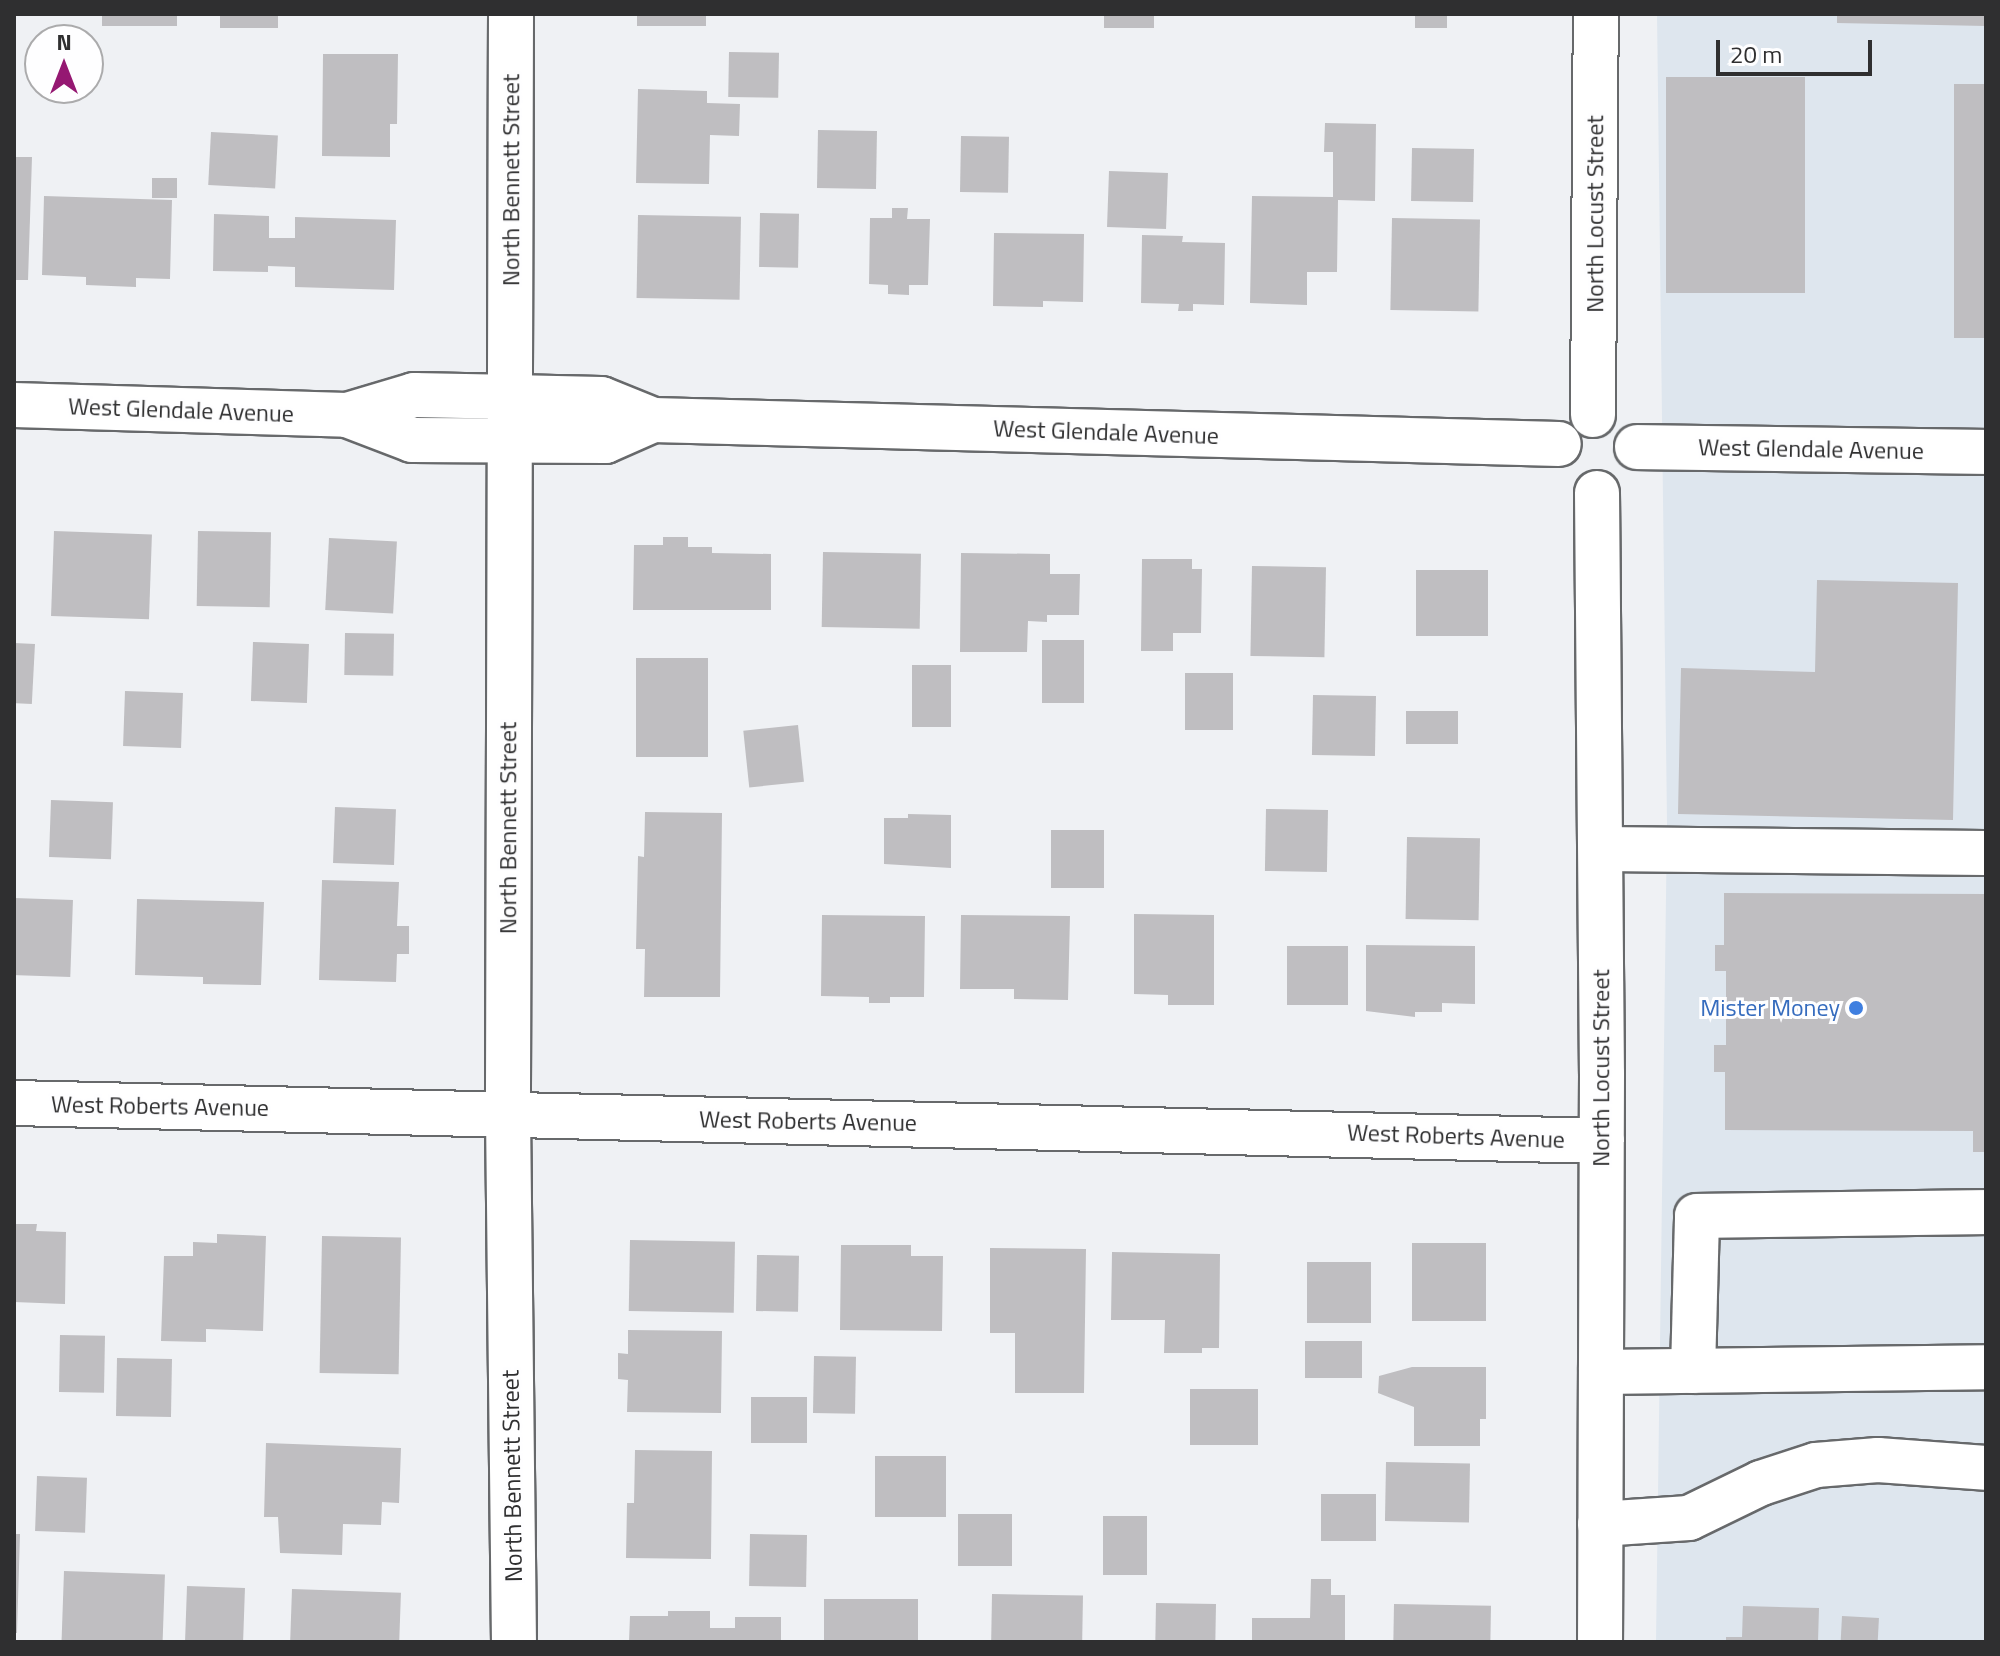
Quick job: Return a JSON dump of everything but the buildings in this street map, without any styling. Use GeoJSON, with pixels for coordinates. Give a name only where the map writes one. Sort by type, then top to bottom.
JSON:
{"type":"FeatureCollection","features":[{"type":"Feature","properties":{"kind":"street","name":"North Bennett Street"},"geometry":{"type":"LineString","coordinates":[[511,14],[508,1115],[514,1642]]}},
{"type":"Feature","properties":{"kind":"street","name":"North Locust Street"},"geometry":{"type":"LineString","coordinates":[[1593,415],[1596,14]]}},
{"type":"Feature","properties":{"kind":"street","name":"West Glendale Avenue"},"geometry":{"type":"LineString","coordinates":[[14,405],[347,415],[414,395],[601,399],[653,420],[1559,444]]}},
{"type":"Feature","properties":{"kind":"street","name":"West Glendale Avenue"},"geometry":{"type":"LineString","coordinates":[[347,415],[406,439],[605,441],[653,420]]}},
{"type":"Feature","properties":{"kind":"street"},"geometry":{"type":"LineString","coordinates":[[1593,415],[1616,419],[1633,435],[1637,447],[1635,470],[1628,479],[1608,492],[1597,493],[1575,486],[1560,467],[1559,444],[1571,424],[1593,415]]}},
{"type":"Feature","properties":{"kind":"street","name":"West Glendale Avenue"},"geometry":{"type":"LineString","coordinates":[[1637,447],[1986,452]]}},
{"type":"Feature","properties":{"kind":"street","name":"North Locust Street"},"geometry":{"type":"LineString","coordinates":[[1597,493],[1602,1141],[1600,1642]]}},
{"type":"Feature","properties":{"kind":"street"},"geometry":{"type":"LineString","coordinates":[[1601,849],[1986,853]]}},
{"type":"Feature","properties":{"kind":"street","name":"West Roberts Avenue"},"geometry":{"type":"LineString","coordinates":[[14,1103],[1602,1141]]}},
{"type":"Feature","properties":{"kind":"street"},"geometry":{"type":"LineString","coordinates":[[1693,1371],[1697,1216],[1986,1212]]}},
{"type":"Feature","properties":{"kind":"street"},"geometry":{"type":"LineString","coordinates":[[1601,1372],[1986,1367]]}},
{"type":"Feature","properties":{"kind":"street"},"geometry":{"type":"LineString","coordinates":[[1600,1524],[1689,1518],[1761,1483],[1816,1465],[1878,1460],[1986,1468]]}},
{"type":"Feature","properties":{"kind":"shaded area"},"geometry":{"type":"Polygon","coordinates":[[[1657,14],[1986,14],[1986,1642],[1656,1642],[1667,822],[1657,14]]]}},
{"type":"Feature","properties":{"kind":"place","name":"Mister Money"},"geometry":{"type":"Point","coordinates":[1856,1008]}}]}
